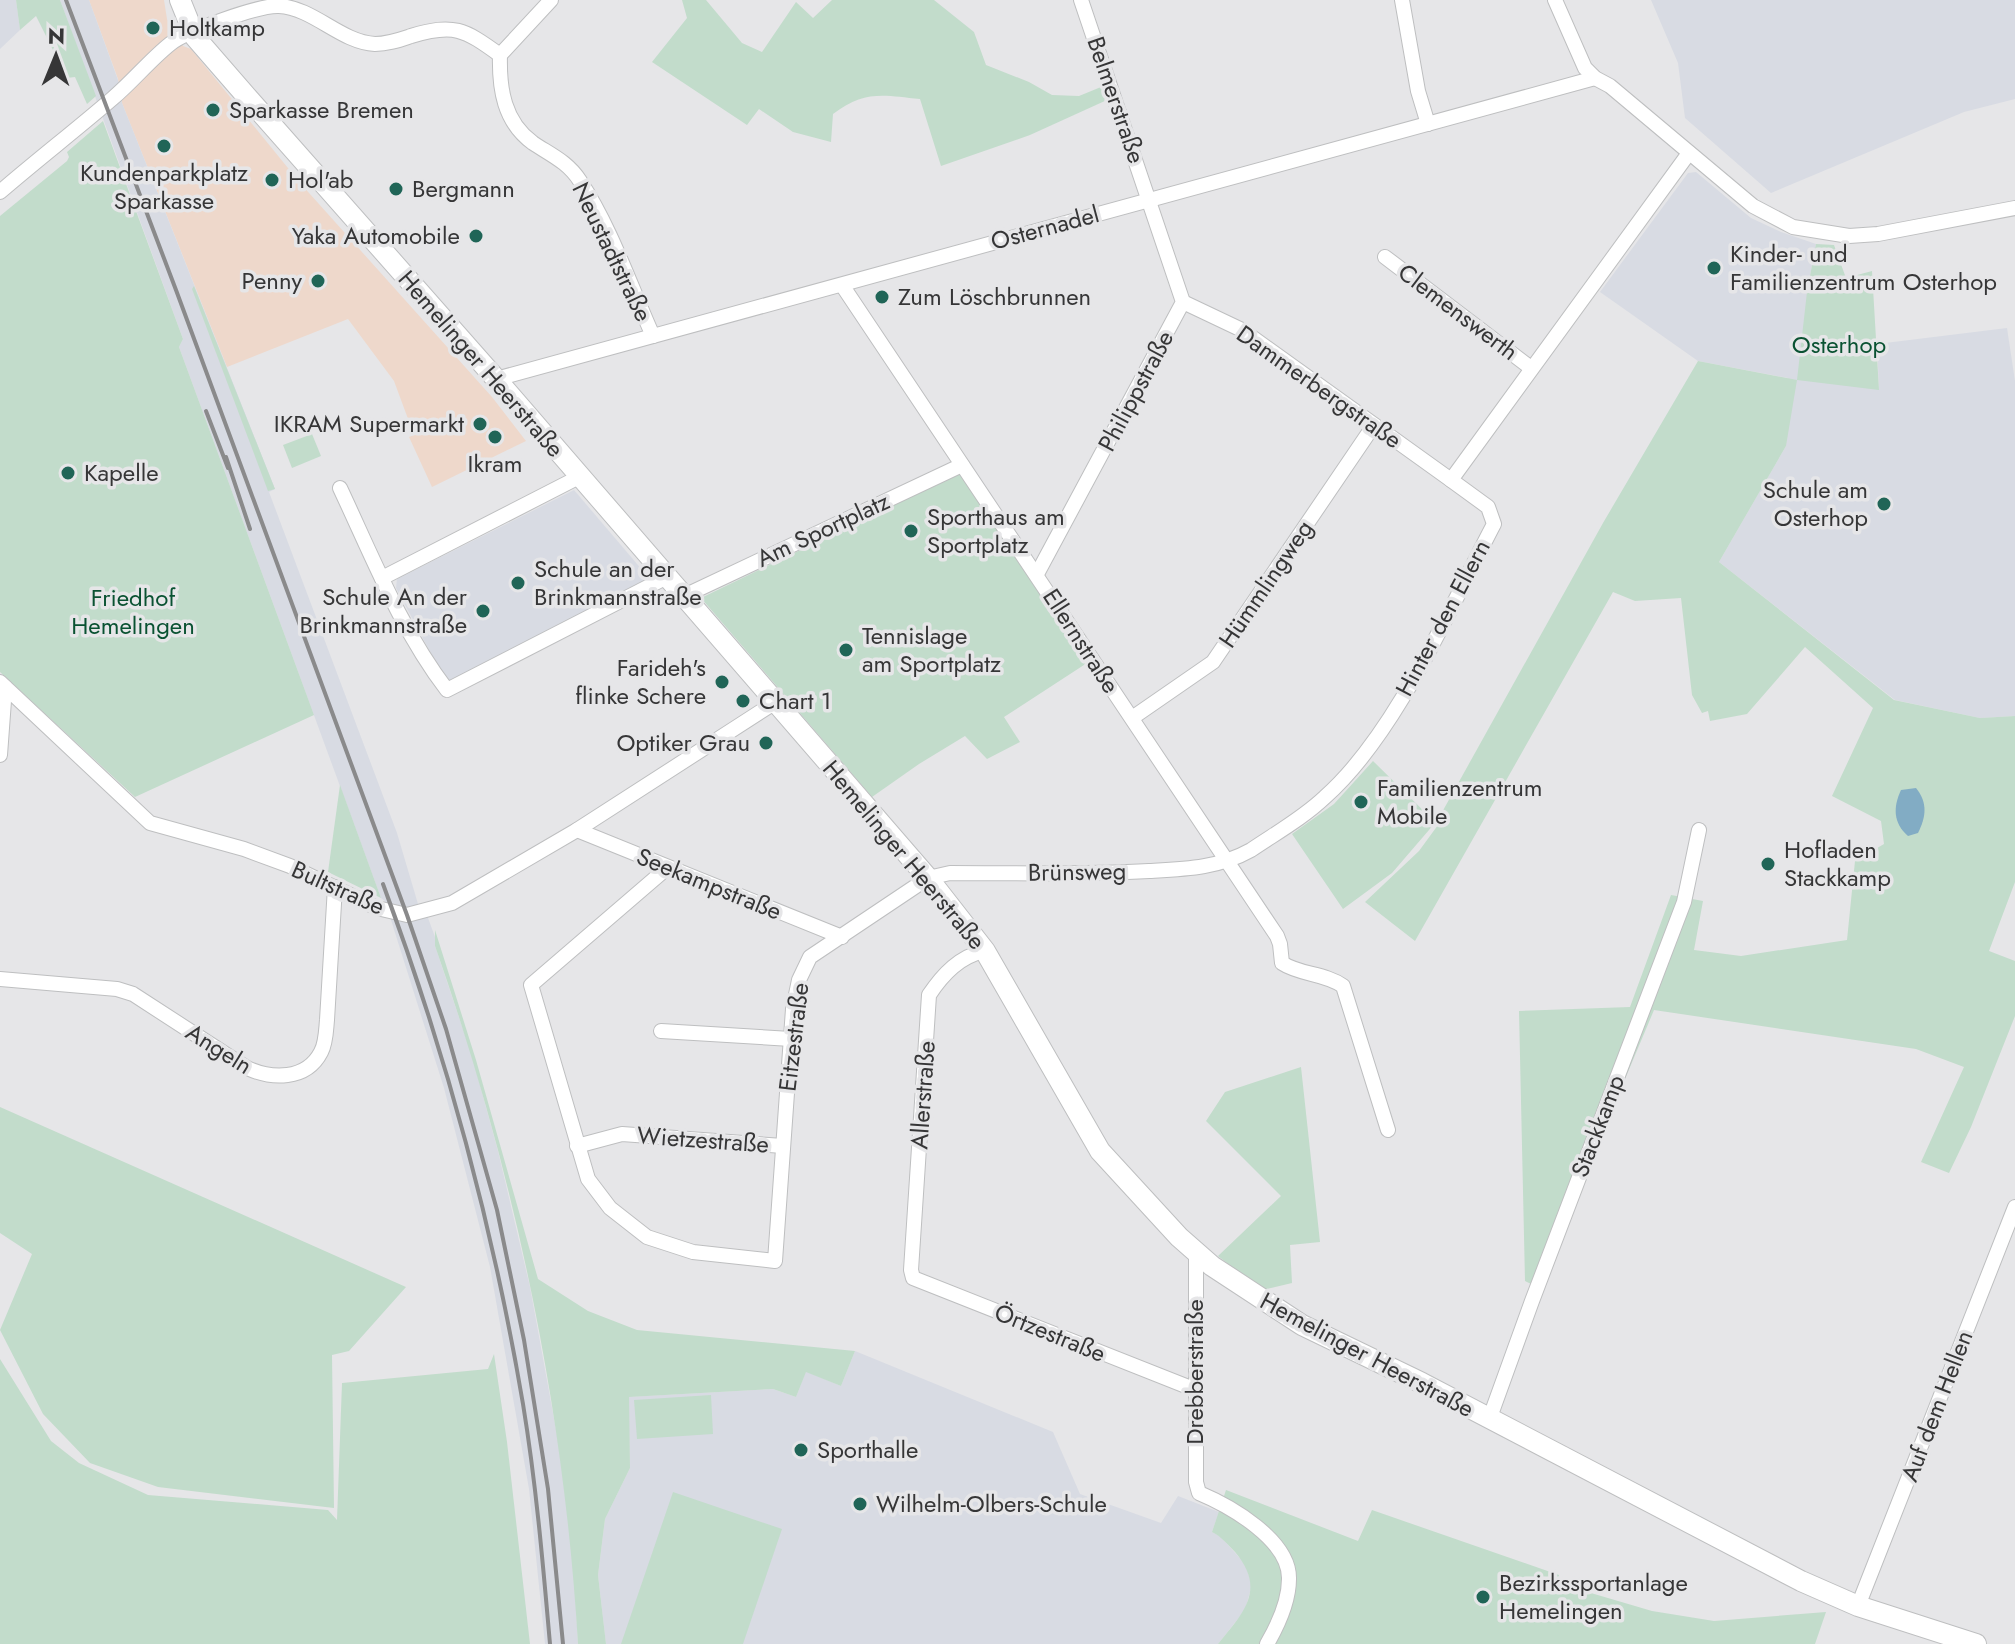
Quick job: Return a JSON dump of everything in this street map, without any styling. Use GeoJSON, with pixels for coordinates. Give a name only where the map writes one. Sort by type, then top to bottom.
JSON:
{"type":"FeatureCollection","features":[{"type":"Feature","properties":{"kind":"main road","name":"Hemelinger Heerstraße"},"geometry":{"type":"LineString","coordinates":[[180,0],[192,32],[253,104],[928,878],[985,951],[1100,1151],[1136,1192],[1212,1266],[1302,1325],[1422,1383],[1801,1581],[1858,1606],[1976,1644]]}},
{"type":"Feature","properties":{"kind":"street"},"geometry":{"type":"LineString","coordinates":[[0,192],[112,100],[172,42],[192,32],[278,6],[294,9],[364,42],[388,44],[439,28],[457,29],[500,55],[551,0]]}},
{"type":"Feature","properties":{"kind":"street","name":"Belmerstraße"},"geometry":{"type":"LineString","coordinates":[[1081,0],[1151,199]]}},
{"type":"Feature","properties":{"kind":"street"},"geometry":{"type":"LineString","coordinates":[[1402,0],[1418,91],[1428,124]]}},
{"type":"Feature","properties":{"kind":"street"},"geometry":{"type":"LineString","coordinates":[[1555,0],[1585,68],[1595,78],[1610,86],[1753,206],[1793,227],[1849,236],[1878,234],[2015,208]]}},
{"type":"Feature","properties":{"kind":"street","name":"Neustadtstraße"},"geometry":{"type":"LineString","coordinates":[[500,55],[507,112],[516,128],[532,142],[558,157],[579,180],[602,221],[653,336]]}},
{"type":"Feature","properties":{"kind":"street","name":"Osternadel"},"geometry":{"type":"LineString","coordinates":[[496,379],[1595,78]]}},
{"type":"Feature","properties":{"kind":"street"},"geometry":{"type":"LineString","coordinates":[[1451,480],[1689,153]]}},
{"type":"Feature","properties":{"kind":"street","name":"Philippstraße"},"geometry":{"type":"LineString","coordinates":[[1037,574],[1183,302],[1151,199]]}},
{"type":"Feature","properties":{"kind":"street","name":"Clemenswerth"},"geometry":{"type":"LineString","coordinates":[[1385,257],[1531,368]]}},
{"type":"Feature","properties":{"kind":"street","name":"Ellernstraße"},"geometry":{"type":"LineString","coordinates":[[842,285],[1277,936],[1280,944],[1277,968],[1290,968],[1335,980],[1343,986],[1388,1130]]}},
{"type":"Feature","properties":{"kind":"street","name":"Dammerbergstraße"},"geometry":{"type":"LineString","coordinates":[[1183,302],[1242,330],[1451,480]]}},
{"type":"Feature","properties":{"kind":"street","name":"Hümmlingweg"},"geometry":{"type":"LineString","coordinates":[[1132,718],[1213,662],[1374,425]]}},
{"type":"Feature","properties":{"kind":"street","name":"Am Sportplatz"},"geometry":{"type":"LineString","coordinates":[[684,596],[962,465]]}},
{"type":"Feature","properties":{"kind":"street"},"geometry":{"type":"LineString","coordinates":[[382,578],[579,477]]}},
{"type":"Feature","properties":{"kind":"street","name":"Hinter den Ellern"},"geometry":{"type":"LineString","coordinates":[[1226,861],[1251,850],[1325,798],[1353,769],[1381,731],[1414,676],[1494,524],[1488,507],[1451,480]]}},
{"type":"Feature","properties":{"kind":"street"},"geometry":{"type":"LineString","coordinates":[[340,488],[425,661],[447,690],[667,577]]}},
{"type":"Feature","properties":{"kind":"street"},"geometry":{"type":"LineString","coordinates":[[0,755],[3,685]]}},
{"type":"Feature","properties":{"kind":"street","name":"Bultstraße"},"geometry":{"type":"LineString","coordinates":[[3,685],[150,823],[290,866],[394,914],[416,914],[452,903],[577,830],[774,703]]}},
{"type":"Feature","properties":{"kind":"street","name":"Seekampstraße"},"geometry":{"type":"LineString","coordinates":[[577,830],[842,937]]}},
{"type":"Feature","properties":{"kind":"street","name":"Stackkamp"},"geometry":{"type":"LineString","coordinates":[[1489,1420],[1684,902],[1699,830]]}},
{"type":"Feature","properties":{"kind":"street","name":"Brünsweg"},"geometry":{"type":"LineString","coordinates":[[928,878],[950,873],[1110,874],[1203,868],[1226,861]]}},
{"type":"Feature","properties":{"kind":"street"},"geometry":{"type":"LineString","coordinates":[[577,1146],[531,985],[667,868]]}},
{"type":"Feature","properties":{"kind":"street","name":"Eitzestraße"},"geometry":{"type":"LineString","coordinates":[[577,1146],[588,1179],[610,1208],[647,1237],[693,1252],[775,1261],[791,1039],[799,980],[810,957],[928,878]]}},
{"type":"Feature","properties":{"kind":"street","name":"Angeln"},"geometry":{"type":"LineString","coordinates":[[0,979],[117,989],[133,994],[247,1068],[264,1076],[279,1077],[295,1073],[312,1063],[321,1052],[324,1041],[335,887]]}},
{"type":"Feature","properties":{"kind":"street","name":"Allerstraße"},"geometry":{"type":"LineString","coordinates":[[911,1270],[929,995],[943,974],[971,954],[985,951]]}},
{"type":"Feature","properties":{"kind":"street"},"geometry":{"type":"LineString","coordinates":[[661,1031],[791,1039]]}},
{"type":"Feature","properties":{"kind":"street","name":"Wietzestraße"},"geometry":{"type":"LineString","coordinates":[[577,1146],[622,1134],[783,1146]]}},
{"type":"Feature","properties":{"kind":"street","name":"Auf dem Hellen"},"geometry":{"type":"LineString","coordinates":[[1858,1606],[2015,1207]]}},
{"type":"Feature","properties":{"kind":"street","name":"Drebberstraße"},"geometry":{"type":"LineString","coordinates":[[1196,1251],[1195,1477],[1199,1493],[1222,1503],[1279,1548],[1290,1577],[1278,1625],[1267,1644]]}},
{"type":"Feature","properties":{"kind":"street","name":"Örtzestraße"},"geometry":{"type":"LineString","coordinates":[[911,1270],[913,1278],[1196,1390]]}},
{"type":"Feature","properties":{"kind":"shaded area"},"geometry":{"type":"Polygon","coordinates":[[[0,0],[16,0],[20,30],[0,49],[0,0]]]}},
{"type":"Feature","properties":{"kind":"shaded area"},"geometry":{"type":"Polygon","coordinates":[[[60,0],[89,0],[118,80],[122,103],[275,489],[269,492],[397,833],[418,904],[424,907],[435,937],[435,946],[472,1056],[498,1151],[530,1287],[561,1457],[573,1553],[578,1644],[545,1644],[529,1489],[490,1267],[444,1088],[385,901],[381,898],[179,347],[183,339],[60,0]]]}},
{"type":"Feature","properties":{"kind":"shaded area"},"geometry":{"type":"Polygon","coordinates":[[[89,0],[164,0],[167,19],[183,46],[191,49],[301,184],[492,397],[526,441],[432,487],[409,437],[414,435],[394,381],[348,319],[227,367],[122,103],[118,79],[89,0]]]}},
{"type":"Feature","properties":{"kind":"shaded area"},"geometry":{"type":"Polygon","coordinates":[[[1651,0],[2015,0],[2015,99],[1964,112],[1771,193],[1685,118],[1678,63],[1651,0]]]}},
{"type":"Feature","properties":{"kind":"shaded area","name":"Schule am Osterhop"},"geometry":{"type":"Polygon","coordinates":[[[1696,172],[1751,218],[1816,244],[1807,292],[1879,390],[1877,344],[2007,328],[2015,381],[2015,716],[1980,718],[1895,700],[1719,562],[1786,446],[1788,378],[1698,361],[1600,292],[1688,173],[1696,172]]]}},
{"type":"Feature","properties":{"kind":"shaded area","name":"Schule an der Brinkmannstraße"},"geometry":{"type":"Polygon","coordinates":[[[574,490],[649,578],[450,683],[443,676],[396,588],[397,579],[574,490]]]}},
{"type":"Feature","properties":{"kind":"shaded area","name":"Wilhelm-Olbers-Schule"},"geometry":{"type":"Polygon","coordinates":[[[855,1351],[1053,1432],[1080,1494],[1161,1523],[1178,1496],[1219,1512],[1212,1532],[1221,1537],[1245,1564],[1252,1585],[1245,1610],[1218,1644],[606,1644],[598,1575],[605,1519],[630,1468],[628,1397],[773,1389],[796,1397],[806,1371],[841,1386],[855,1351]]]}},
{"type":"Feature","properties":{"kind":"green space"},"geometry":{"type":"Polygon","coordinates":[[[16,0],[60,0],[96,96],[87,104],[75,77],[67,78],[36,16],[20,30],[16,0]]]}},
{"type":"Feature","properties":{"kind":"green space"},"geometry":{"type":"Polygon","coordinates":[[[682,0],[706,0],[742,43],[762,52],[796,2],[813,18],[832,0],[934,0],[974,32],[986,65],[1052,95],[1079,96],[1101,87],[1107,100],[1030,135],[941,166],[920,99],[874,96],[854,101],[833,114],[831,142],[793,132],[759,109],[747,125],[652,62],[687,18],[682,0]]]}},
{"type":"Feature","properties":{"kind":"green space","name":"Friedhof Hemelingen"},"geometry":{"type":"Polygon","coordinates":[[[103,121],[183,339],[179,347],[314,715],[135,797],[0,672],[0,216],[67,161],[67,152],[103,121]]]}},
{"type":"Feature","properties":{"kind":"green space","name":"Osterhop"},"geometry":{"type":"Polygon","coordinates":[[[1816,244],[1834,245],[1846,278],[1872,271],[1879,390],[1797,380],[1816,244]]]}},
{"type":"Feature","properties":{"kind":"green space"},"geometry":{"type":"Polygon","coordinates":[[[194,286],[275,489],[268,491],[192,289],[194,286]]]}},
{"type":"Feature","properties":{"kind":"green space"},"geometry":{"type":"Polygon","coordinates":[[[1698,361],[1797,380],[1786,446],[1719,562],[1894,700],[1980,718],[2015,716],[2015,882],[1989,951],[2015,961],[2015,1016],[1971,1127],[1949,1173],[1921,1162],[1964,1067],[1916,1049],[1654,1010],[1617,1098],[1605,1093],[1535,1286],[1525,1281],[1519,1011],[1630,1007],[1671,895],[1703,901],[1694,950],[1741,956],[1847,940],[1855,861],[1884,844],[1881,821],[1832,796],[1873,708],[1805,647],[1747,714],[1710,721],[1708,711],[1702,713],[1692,695],[1681,598],[1635,601],[1613,592],[1415,941],[1365,902],[1419,851],[1438,825],[1435,823],[1392,873],[1343,909],[1292,834],[1334,804],[1373,761],[1436,823],[1603,523],[1698,361]]]}},
{"type":"Feature","properties":{"kind":"green space"},"geometry":{"type":"Polygon","coordinates":[[[312,434],[321,456],[292,468],[283,445],[312,434]]]}},
{"type":"Feature","properties":{"kind":"green space","name":"Tennislage am Sportplatz"},"geometry":{"type":"Polygon","coordinates":[[[962,472],[1087,663],[1004,717],[1020,742],[987,759],[965,736],[872,797],[701,598],[962,472]]]}},
{"type":"Feature","properties":{"kind":"green space"},"geometry":{"type":"Polygon","coordinates":[[[340,785],[381,898],[328,872],[340,785]]]}},
{"type":"Feature","properties":{"kind":"green space"},"geometry":{"type":"Polygon","coordinates":[[[435,930],[476,1060],[538,1279],[588,1311],[637,1330],[855,1351],[841,1386],[806,1372],[796,1397],[773,1389],[629,1397],[630,1468],[605,1519],[598,1575],[606,1644],[578,1644],[561,1466],[531,1290],[489,1116],[435,946],[435,930]]]}},
{"type":"Feature","properties":{"kind":"green space"},"geometry":{"type":"Polygon","coordinates":[[[1301,1067],[1320,1242],[1290,1245],[1292,1283],[1262,1290],[1218,1256],[1281,1196],[1206,1121],[1225,1092],[1301,1067]]]}},
{"type":"Feature","properties":{"kind":"green space"},"geometry":{"type":"Polygon","coordinates":[[[0,1107],[406,1287],[349,1351],[332,1355],[334,1508],[158,1487],[90,1463],[43,1414],[0,1330],[32,1254],[0,1233],[0,1107]]]}},
{"type":"Feature","properties":{"kind":"green space"},"geometry":{"type":"Polygon","coordinates":[[[494,1354],[530,1644],[0,1644],[0,1359],[51,1441],[79,1463],[148,1495],[328,1510],[337,1520],[342,1383],[488,1369],[494,1354]]]}},
{"type":"Feature","properties":{"kind":"green space"},"geometry":{"type":"Polygon","coordinates":[[[711,1395],[713,1434],[637,1439],[634,1400],[711,1395]]]}},
{"type":"Feature","properties":{"kind":"green space","name":"Bezirkssportanlage Hemelingen"},"geometry":{"type":"Polygon","coordinates":[[[1226,1490],[1358,1541],[1372,1510],[1559,1575],[1557,1583],[1652,1611],[1714,1621],[1826,1612],[1815,1644],[1218,1644],[1243,1611],[1250,1590],[1249,1578],[1235,1552],[1212,1532],[1226,1490]]]}},
{"type":"Feature","properties":{"kind":"green space"},"geometry":{"type":"Polygon","coordinates":[[[673,1492],[782,1529],[743,1644],[621,1644],[673,1492]]]}},
{"type":"Feature","properties":{"kind":"water"},"geometry":{"type":"Polygon","coordinates":[[[1916,788],[1924,805],[1924,816],[1918,833],[1908,836],[1897,820],[1897,803],[1901,790],[1916,788]]]}},
{"type":"Feature","properties":{"kind":"railway"},"geometry":{"type":"LineString","coordinates":[[66,0],[407,915],[446,1029],[497,1210],[524,1340],[548,1489],[563,1644]]}},
{"type":"Feature","properties":{"kind":"railway"},"geometry":{"type":"LineString","coordinates":[[206,411],[228,468]]}},
{"type":"Feature","properties":{"kind":"railway"},"geometry":{"type":"LineString","coordinates":[[226,457],[250,529]]}},
{"type":"Feature","properties":{"kind":"railway"},"geometry":{"type":"LineString","coordinates":[[383,884],[447,1076],[497,1272],[528,1434],[550,1644]]}},
{"type":"Feature","properties":{"kind":"place","name":"Holtkamp"},"geometry":{"type":"Point","coordinates":[153,28]}},
{"type":"Feature","properties":{"kind":"place","name":"Sparkasse Bremen"},"geometry":{"type":"Point","coordinates":[213,110]}},
{"type":"Feature","properties":{"kind":"place","name":"Kundenparkplatz Sparkasse"},"geometry":{"type":"Point","coordinates":[164,146]}},
{"type":"Feature","properties":{"kind":"place","name":"Hol'ab"},"geometry":{"type":"Point","coordinates":[272,180]}},
{"type":"Feature","properties":{"kind":"place","name":"Bergmann"},"geometry":{"type":"Point","coordinates":[396,189]}},
{"type":"Feature","properties":{"kind":"place","name":"Yaka Automobile"},"geometry":{"type":"Point","coordinates":[476,236]}},
{"type":"Feature","properties":{"kind":"place","name":"Kinder- und Familienzentrum Osterhop"},"geometry":{"type":"Point","coordinates":[1714,268]}},
{"type":"Feature","properties":{"kind":"place","name":"Penny"},"geometry":{"type":"Point","coordinates":[318,281]}},
{"type":"Feature","properties":{"kind":"place","name":"Zum Löschbrunnen"},"geometry":{"type":"Point","coordinates":[882,297]}},
{"type":"Feature","properties":{"kind":"place","name":"IKRAM Supermarkt"},"geometry":{"type":"Point","coordinates":[480,424]}},
{"type":"Feature","properties":{"kind":"place","name":"Ikram"},"geometry":{"type":"Point","coordinates":[495,437]}},
{"type":"Feature","properties":{"kind":"place","name":"Kapelle"},"geometry":{"type":"Point","coordinates":[68,473]}},
{"type":"Feature","properties":{"kind":"place","name":"Schule am Osterhop"},"geometry":{"type":"Point","coordinates":[1884,504]}},
{"type":"Feature","properties":{"kind":"place","name":"Sporthaus am Sportplatz"},"geometry":{"type":"Point","coordinates":[911,531]}},
{"type":"Feature","properties":{"kind":"place","name":"Schule an der Brinkmannstraße"},"geometry":{"type":"Point","coordinates":[518,583]}},
{"type":"Feature","properties":{"kind":"place","name":"Schule An der Brinkmannstraße"},"geometry":{"type":"Point","coordinates":[483,611]}},
{"type":"Feature","properties":{"kind":"place","name":"Tennislage am Sportplatz"},"geometry":{"type":"Point","coordinates":[846,650]}},
{"type":"Feature","properties":{"kind":"place","name":"Farideh's flinke Schere"},"geometry":{"type":"Point","coordinates":[722,682]}},
{"type":"Feature","properties":{"kind":"place","name":"Chart 1"},"geometry":{"type":"Point","coordinates":[743,701]}},
{"type":"Feature","properties":{"kind":"place","name":"Optiker Grau"},"geometry":{"type":"Point","coordinates":[766,743]}},
{"type":"Feature","properties":{"kind":"place","name":"Familienzentrum Mobile"},"geometry":{"type":"Point","coordinates":[1361,802]}},
{"type":"Feature","properties":{"kind":"place","name":"Hofladen Stackkamp"},"geometry":{"type":"Point","coordinates":[1768,864]}},
{"type":"Feature","properties":{"kind":"place","name":"Sporthalle"},"geometry":{"type":"Point","coordinates":[801,1450]}},
{"type":"Feature","properties":{"kind":"place","name":"Wilhelm-Olbers-Schule"},"geometry":{"type":"Point","coordinates":[860,1504]}},
{"type":"Feature","properties":{"kind":"place","name":"Bezirkssportanlage Hemelingen"},"geometry":{"type":"Point","coordinates":[1483,1597]}}]}
